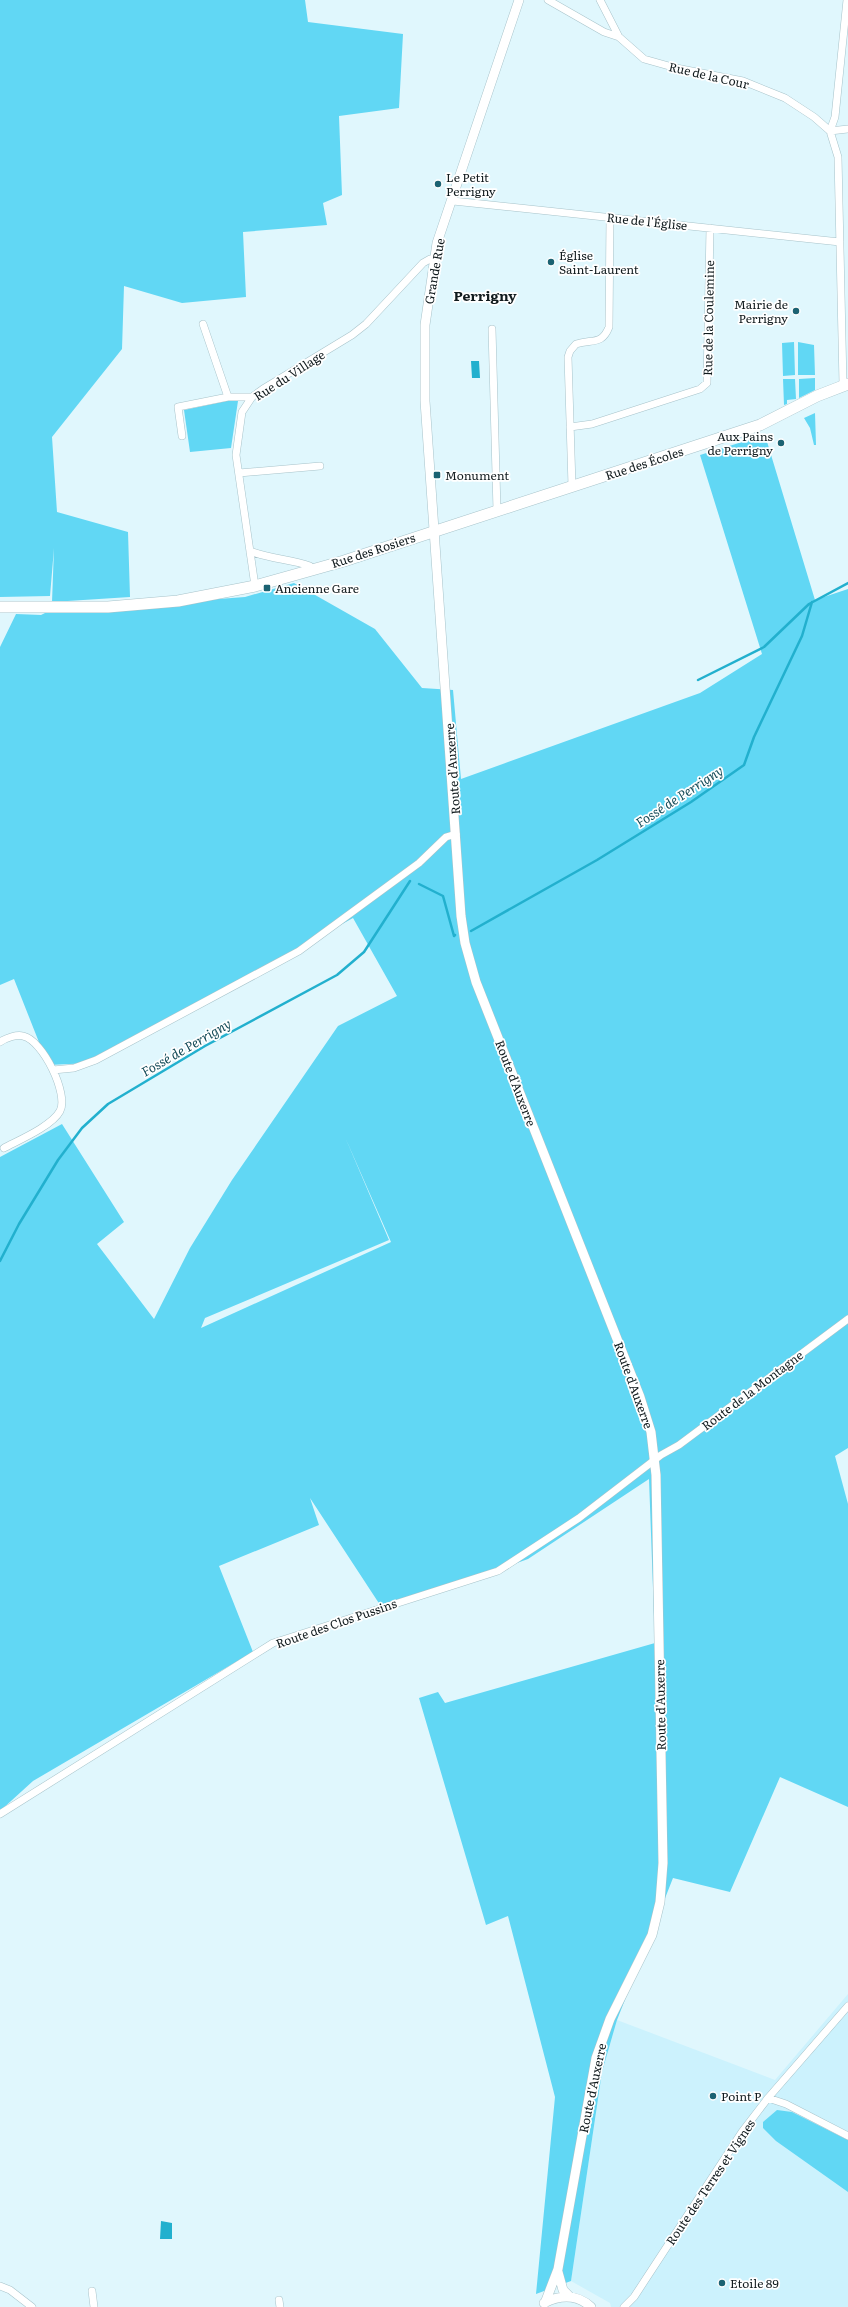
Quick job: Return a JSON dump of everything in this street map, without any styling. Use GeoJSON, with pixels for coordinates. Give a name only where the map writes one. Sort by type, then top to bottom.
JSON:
{"type":"FeatureCollection","features":[{"type":"Feature","properties":{"kind":"main road","name":"Rue des Écoles"},"geometry":{"type":"LineString","coordinates":[[434,530],[760,425],[846,384]]}},
{"type":"Feature","properties":{"kind":"main road","name":"Rue des Rosiers"},"geometry":{"type":"LineString","coordinates":[[0,607],[108,607],[178,601],[255,586],[311,570],[434,530]]}},
{"type":"Feature","properties":{"kind":"street","name":"Grande Rue"},"geometry":{"type":"LineString","coordinates":[[439,584],[425,401],[427,391],[424,341],[434,260],[437,243],[453,201],[519,0]]}},
{"type":"Feature","properties":{"kind":"street"},"geometry":{"type":"LineString","coordinates":[[548,0],[604,32],[619,36]]}},
{"type":"Feature","properties":{"kind":"street"},"geometry":{"type":"LineString","coordinates":[[600,0],[619,36]]}},
{"type":"Feature","properties":{"kind":"street"},"geometry":{"type":"LineString","coordinates":[[846,384],[838,157],[830,131],[835,117],[847,0]]}},
{"type":"Feature","properties":{"kind":"street","name":"Rue de la Cour"},"geometry":{"type":"LineString","coordinates":[[619,36],[644,59],[676,68],[742,81],[784,98],[814,117],[830,131]]}},
{"type":"Feature","properties":{"kind":"street"},"geometry":{"type":"LineString","coordinates":[[830,131],[848,129]]}},
{"type":"Feature","properties":{"kind":"street","name":"Rue de l'Église"},"geometry":{"type":"LineString","coordinates":[[453,201],[840,242]]}},
{"type":"Feature","properties":{"kind":"street"},"geometry":{"type":"LineString","coordinates":[[572,486],[568,357],[570,351],[576,344],[598,340],[605,337],[609,327],[610,218]]}},
{"type":"Feature","properties":{"kind":"street","name":"Rue de la Coulemine"},"geometry":{"type":"LineString","coordinates":[[570,427],[592,424],[700,389],[707,382],[710,228]]}},
{"type":"Feature","properties":{"kind":"street","name":"Rue du Village"},"geometry":{"type":"LineString","coordinates":[[255,586],[236,455],[242,412],[252,397],[352,335],[366,324],[424,263],[430,259],[434,260]]}},
{"type":"Feature","properties":{"kind":"street"},"geometry":{"type":"LineString","coordinates":[[203,324],[228,397]]}},
{"type":"Feature","properties":{"kind":"street"},"geometry":{"type":"LineString","coordinates":[[492,329],[497,510]]}},
{"type":"Feature","properties":{"kind":"street"},"geometry":{"type":"LineString","coordinates":[[182,436],[178,407],[228,397],[252,397]]}},
{"type":"Feature","properties":{"kind":"street"},"geometry":{"type":"LineString","coordinates":[[239,473],[320,466]]}},
{"type":"Feature","properties":{"kind":"street"},"geometry":{"type":"LineString","coordinates":[[250,551],[267,558],[297,561],[310,566],[311,570]]}},
{"type":"Feature","properties":{"kind":"street","name":"Route d'Auxerre"},"geometry":{"type":"LineString","coordinates":[[439,584],[463,933],[472,968],[640,1397],[651,1432],[655,1460],[663,1863],[660,1902],[652,1935],[610,2020],[596,2058],[558,2269],[543,2305]]}},
{"type":"Feature","properties":{"kind":"street"},"geometry":{"type":"LineString","coordinates":[[53,1070],[74,1068],[96,1060],[298,951],[419,863],[446,837],[456,834]]}},
{"type":"Feature","properties":{"kind":"street"},"geometry":{"type":"LineString","coordinates":[[0,1042],[22,1035],[31,1039],[47,1056],[53,1070],[61,1110],[55,1118],[4,1148]]}},
{"type":"Feature","properties":{"kind":"street","name":"Route de la Montagne"},"geometry":{"type":"LineString","coordinates":[[655,1460],[679,1445],[848,1319]]}},
{"type":"Feature","properties":{"kind":"street","name":"Route des Clos Pussins"},"geometry":{"type":"LineString","coordinates":[[0,1814],[273,1643],[498,1571],[580,1518],[655,1460]]}},
{"type":"Feature","properties":{"kind":"street","name":"Route des Terres et Vignes"},"geometry":{"type":"LineString","coordinates":[[624,2307],[634,2297],[742,2132],[768,2098],[848,2006]]}},
{"type":"Feature","properties":{"kind":"street"},"geometry":{"type":"LineString","coordinates":[[768,2098],[786,2104],[848,2136]]}},
{"type":"Feature","properties":{"kind":"street","name":"Route d'Auxerre"},"geometry":{"type":"LineString","coordinates":[[558,2269],[563,2290],[570,2297]]}},
{"type":"Feature","properties":{"kind":"street"},"geometry":{"type":"LineString","coordinates":[[0,2286],[10,2290],[32,2307]]}},
{"type":"Feature","properties":{"kind":"street"},"geometry":{"type":"LineString","coordinates":[[92,2292],[94,2307]]}},
{"type":"Feature","properties":{"kind":"street"},"geometry":{"type":"LineString","coordinates":[[543,2305],[557,2298],[570,2297],[579,2299],[591,2307]]}},
{"type":"Feature","properties":{"kind":"shaded area"},"geometry":{"type":"Polygon","coordinates":[[[0,0],[305,0],[308,22],[403,34],[399,108],[339,116],[342,195],[323,203],[327,225],[243,232],[246,297],[182,303],[124,286],[122,349],[52,437],[57,512],[128,532],[130,597],[52,602],[54,548],[50,596],[0,597],[0,0]]]}},
{"type":"Feature","properties":{"kind":"shaded area"},"geometry":{"type":"Polygon","coordinates":[[[794,342],[795,375],[783,376],[782,343],[794,342]]]}},
{"type":"Feature","properties":{"kind":"shaded area"},"geometry":{"type":"Polygon","coordinates":[[[798,342],[814,345],[815,375],[798,375],[798,342]]]}},
{"type":"Feature","properties":{"kind":"shaded area"},"geometry":{"type":"Polygon","coordinates":[[[471,361],[479,361],[480,378],[472,378],[471,361]]]}},
{"type":"Feature","properties":{"kind":"shaded area"},"geometry":{"type":"Polygon","coordinates":[[[815,378],[815,390],[799,398],[799,379],[815,378]]]}},
{"type":"Feature","properties":{"kind":"shaded area"},"geometry":{"type":"Polygon","coordinates":[[[783,379],[795,379],[796,399],[787,400],[787,404],[784,405],[783,379]]]}},
{"type":"Feature","properties":{"kind":"shaded area"},"geometry":{"type":"Polygon","coordinates":[[[236,399],[238,401],[231,448],[190,452],[184,410],[236,399]]]}},
{"type":"Feature","properties":{"kind":"shaded area"},"geometry":{"type":"Polygon","coordinates":[[[815,413],[816,445],[814,445],[810,428],[804,418],[815,413]]]}},
{"type":"Feature","properties":{"kind":"shaded area"},"geometry":{"type":"Polygon","coordinates":[[[765,435],[815,600],[848,589],[848,1448],[835,1456],[848,1504],[848,1807],[780,1777],[730,1892],[673,1878],[617,2020],[602,2072],[571,2281],[536,2294],[555,2097],[508,1916],[486,1925],[419,1698],[438,1692],[445,1703],[655,1643],[649,1479],[528,1559],[384,1611],[310,1498],[319,1525],[219,1566],[253,1652],[33,1781],[0,1811],[0,1157],[62,1124],[124,1222],[97,1244],[154,1319],[190,1248],[232,1180],[338,1026],[397,996],[353,918],[92,1063],[48,1065],[14,979],[0,985],[0,647],[16,614],[41,615],[47,612],[245,597],[294,583],[375,629],[422,688],[453,690],[461,779],[700,693],[762,654],[700,455],[765,435]],[[345,1137],[389,1240],[205,1318],[201,1328],[391,1242],[345,1137]]]}},
{"type":"Feature","properties":{"kind":"shaded area"},"geometry":{"type":"Polygon","coordinates":[[[848,1994],[848,2307],[611,2307],[610,2303],[571,2281],[602,2072],[617,2020],[775,2080],[848,1994]]]}},
{"type":"Feature","properties":{"kind":"shaded area"},"geometry":{"type":"Polygon","coordinates":[[[777,2110],[792,2112],[848,2140],[848,2192],[776,2141],[763,2128],[763,2122],[777,2110]]]}},
{"type":"Feature","properties":{"kind":"shaded area"},"geometry":{"type":"Polygon","coordinates":[[[161,2221],[172,2223],[172,2239],[160,2239],[161,2221]]]}},
{"type":"Feature","properties":{"kind":"waterway","name":"Fossé de Perrigny"},"geometry":{"type":"LineString","coordinates":[[698,680],[764,647],[809,604],[848,583]]}},
{"type":"Feature","properties":{"kind":"waterway","name":"Fossé de Perrigny"},"geometry":{"type":"LineString","coordinates":[[471,931],[597,860],[691,802],[744,765],[754,737],[802,636],[812,602]]}},
{"type":"Feature","properties":{"kind":"waterway","name":"Fossé de Perrigny"},"geometry":{"type":"LineString","coordinates":[[0,1261],[19,1224],[58,1160],[82,1128],[108,1104],[205,1046],[337,975],[364,952],[410,881]]}},
{"type":"Feature","properties":{"kind":"waterway","name":"Fossé de Perrigny"},"geometry":{"type":"LineString","coordinates":[[419,884],[443,896],[454,936],[455,935]]}},
{"type":"Feature","properties":{"kind":"place","name":"Le Petit Perrigny"},"geometry":{"type":"Point","coordinates":[438,184]}},
{"type":"Feature","properties":{"kind":"place","name":"Église Saint-Laurent"},"geometry":{"type":"Point","coordinates":[551,262]}},
{"type":"Feature","properties":{"kind":"place","name":"Mairie de Perrigny"},"geometry":{"type":"Point","coordinates":[796,311]}},
{"type":"Feature","properties":{"kind":"place","name":"Aux Pains de Perrigny"},"geometry":{"type":"Point","coordinates":[781,443]}},
{"type":"Feature","properties":{"kind":"place","name":"Monument"},"geometry":{"type":"Point","coordinates":[437,475]}},
{"type":"Feature","properties":{"kind":"place","name":"Ancienne Gare"},"geometry":{"type":"Point","coordinates":[267,588]}},
{"type":"Feature","properties":{"kind":"place","name":"Point P"},"geometry":{"type":"Point","coordinates":[713,2096]}},
{"type":"Feature","properties":{"kind":"place","name":"Etoile 89"},"geometry":{"type":"Point","coordinates":[722,2283]}},
{"type":"Feature","properties":{"kind":"district","name":"Perrigny"},"geometry":{"type":"Point","coordinates":[485,295]}}]}
